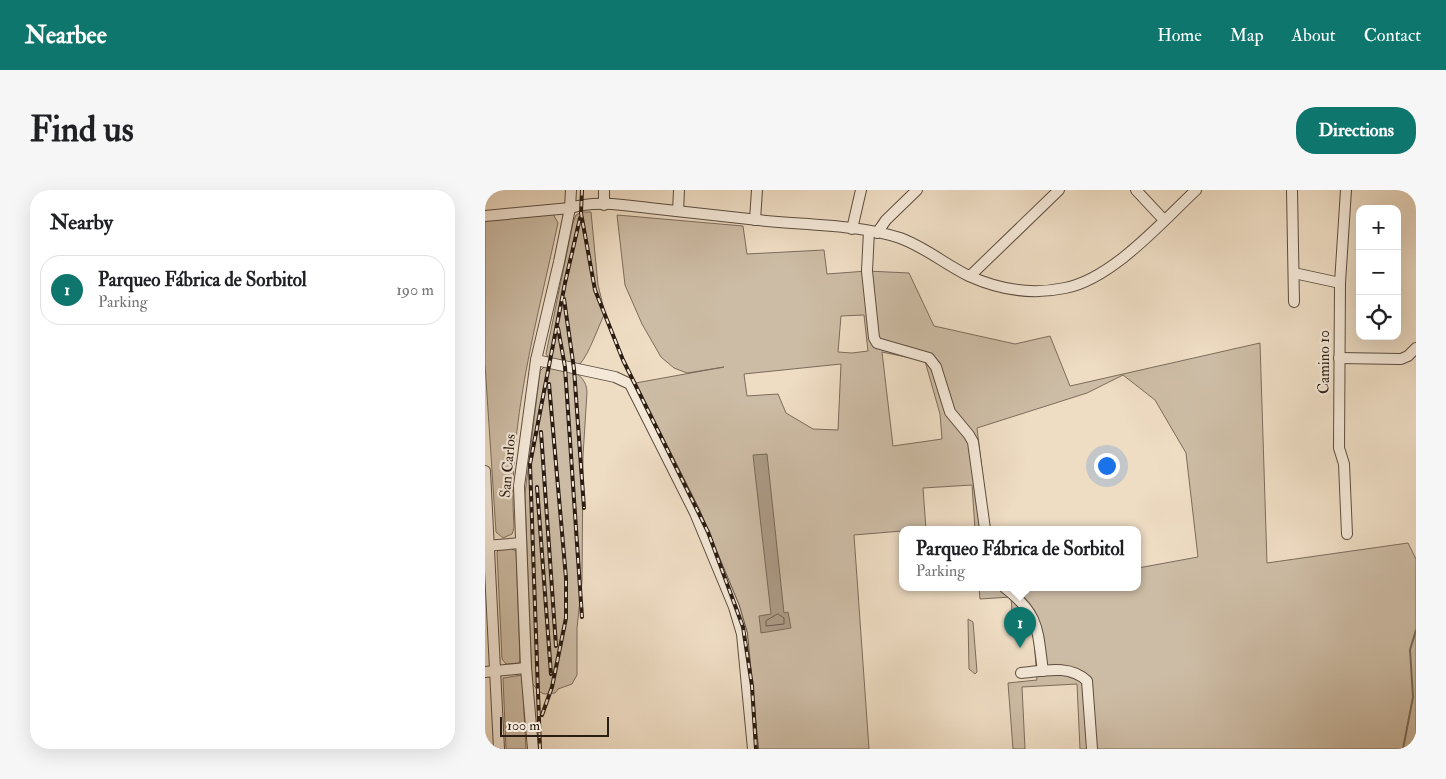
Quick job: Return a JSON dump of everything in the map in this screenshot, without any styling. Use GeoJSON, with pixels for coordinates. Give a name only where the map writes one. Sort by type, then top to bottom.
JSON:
{"type":"FeatureCollection","features":[{"type":"Feature","properties":{"kind":"street","name":"San Carlos"},"geometry":{"type":"LineString","coordinates":[[533,749],[526,668],[519,486],[536,360],[546,323],[570,208],[571,190]]}},
{"type":"Feature","properties":{"kind":"street"},"geometry":{"type":"LineString","coordinates":[[604,190],[604,205]]}},
{"type":"Feature","properties":{"kind":"street"},"geometry":{"type":"LineString","coordinates":[[678,211],[679,190]]}},
{"type":"Feature","properties":{"kind":"street"},"geometry":{"type":"LineString","coordinates":[[755,220],[757,190]]}},
{"type":"Feature","properties":{"kind":"street"},"geometry":{"type":"LineString","coordinates":[[852,229],[861,190]]}},
{"type":"Feature","properties":{"kind":"street"},"geometry":{"type":"LineString","coordinates":[[917,190],[873,232],[867,271],[874,338],[877,343],[929,358],[936,367],[950,412],[973,442],[985,526]]}},
{"type":"Feature","properties":{"kind":"street"},"geometry":{"type":"LineString","coordinates":[[970,276],[1059,190]]}},
{"type":"Feature","properties":{"kind":"street"},"geometry":{"type":"LineString","coordinates":[[1136,190],[1164,220]]}},
{"type":"Feature","properties":{"kind":"street"},"geometry":{"type":"LineString","coordinates":[[485,216],[570,208],[581,204],[678,211],[852,229],[873,232],[909,242],[970,276],[1001,288],[1025,292],[1066,288],[1086,282],[1115,264],[1196,190]]}},
{"type":"Feature","properties":{"kind":"street"},"geometry":{"type":"LineString","coordinates":[[1292,190],[1294,302]]}},
{"type":"Feature","properties":{"kind":"street","name":"Camino 10"},"geometry":{"type":"LineString","coordinates":[[1346,190],[1340,283],[1339,448],[1344,464],[1347,534]]}},
{"type":"Feature","properties":{"kind":"street"},"geometry":{"type":"LineString","coordinates":[[1294,273],[1340,283]]}},
{"type":"Feature","properties":{"kind":"street"},"geometry":{"type":"LineString","coordinates":[[1339,358],[1401,360],[1416,348]]}},
{"type":"Feature","properties":{"kind":"street"},"geometry":{"type":"LineString","coordinates":[[536,360],[615,377],[631,384],[695,513],[734,607],[742,634],[753,749]]}},
{"type":"Feature","properties":{"kind":"street"},"geometry":{"type":"LineString","coordinates":[[485,471],[490,671],[499,749]]}},
{"type":"Feature","properties":{"kind":"street"},"geometry":{"type":"LineString","coordinates":[[487,546],[521,543]]}},
{"type":"Feature","properties":{"kind":"street"},"geometry":{"type":"LineString","coordinates":[[1009,591],[1032,614],[1043,671]]}},
{"type":"Feature","properties":{"kind":"street"},"geometry":{"type":"LineString","coordinates":[[490,671],[526,668]]}},
{"type":"Feature","properties":{"kind":"street"},"geometry":{"type":"LineString","coordinates":[[1021,673],[1073,671],[1080,674],[1087,681],[1092,749]]}},
{"type":"Feature","properties":{"kind":"shaded area"},"geometry":{"type":"Polygon","coordinates":[[[582,212],[591,212],[598,285],[605,313],[580,364],[549,359],[546,354],[573,223],[576,215],[582,212]]]}},
{"type":"Feature","properties":{"kind":"shaded area"},"geometry":{"type":"Polygon","coordinates":[[[553,214],[558,223],[533,336],[519,412],[513,489],[514,528],[512,534],[503,538],[496,532],[485,364],[485,220],[553,214]]]}},
{"type":"Feature","properties":{"kind":"shaded area"},"geometry":{"type":"Polygon","coordinates":[[[617,215],[743,226],[747,254],[824,250],[827,274],[867,271],[909,273],[934,326],[1015,344],[1050,336],[1070,386],[1260,343],[1267,563],[1408,543],[1416,559],[1416,749],[1080,749],[1077,684],[1022,687],[1025,749],[1013,749],[1008,683],[1037,680],[1033,624],[1013,625],[1011,597],[980,599],[979,591],[1141,591],[1141,567],[1198,557],[1186,453],[1155,400],[1123,375],[1087,393],[977,428],[989,526],[975,526],[972,485],[923,488],[926,526],[899,526],[899,531],[854,535],[869,749],[753,749],[743,627],[630,384],[724,367],[687,373],[674,368],[661,357],[642,324],[625,285],[617,215]],[[864,315],[841,316],[838,352],[868,351],[864,315]],[[882,352],[893,446],[942,439],[940,414],[925,361],[882,352]],[[841,364],[744,374],[747,396],[778,394],[786,413],[813,429],[838,430],[841,364]]]}},
{"type":"Feature","properties":{"kind":"shaded area"},"geometry":{"type":"Polygon","coordinates":[[[545,366],[566,370],[578,375],[583,379],[587,392],[583,456],[582,582],[577,628],[577,675],[572,684],[558,689],[555,693],[544,694],[538,691],[532,683],[525,494],[540,371],[545,366]]]}},
{"type":"Feature","properties":{"kind":"shaded area"},"geometry":{"type":"Polygon","coordinates":[[[510,548],[516,551],[520,659],[519,663],[506,664],[502,659],[497,552],[510,548]]]}},
{"type":"Feature","properties":{"kind":"shaded area"},"geometry":{"type":"Polygon","coordinates":[[[968,619],[973,622],[977,672],[975,674],[969,669],[968,619]]]}},
{"type":"Feature","properties":{"kind":"shaded area"},"geometry":{"type":"Polygon","coordinates":[[[522,675],[526,749],[506,749],[503,678],[522,675]]]}},
{"type":"Feature","properties":{"kind":"water"},"geometry":{"type":"Polygon","coordinates":[[[767,454],[784,613],[788,612],[791,628],[761,633],[759,616],[771,614],[753,455],[767,454]]]}},
{"type":"Feature","properties":{"kind":"waterway"},"geometry":{"type":"LineString","coordinates":[[1403,749],[1413,697],[1410,650],[1416,630]]}},
{"type":"Feature","properties":{"kind":"railway"},"geometry":{"type":"LineString","coordinates":[[582,190],[581,213],[595,290],[623,360],[708,532],[743,627],[752,686],[756,749]]}},
{"type":"Feature","properties":{"kind":"railway"},"geometry":{"type":"LineString","coordinates":[[540,749],[530,464],[565,283],[580,218]]}},
{"type":"Feature","properties":{"kind":"railway"},"geometry":{"type":"LineString","coordinates":[[564,299],[574,369],[584,508]]}},
{"type":"Feature","properties":{"kind":"railway"},"geometry":{"type":"LineString","coordinates":[[558,328],[565,367],[582,617]]}},
{"type":"Feature","properties":{"kind":"railway"},"geometry":{"type":"LineString","coordinates":[[542,715],[552,687],[566,618],[566,578],[549,384]]}},
{"type":"Feature","properties":{"kind":"railway"},"geometry":{"type":"LineString","coordinates":[[541,432],[556,646]]}},
{"type":"Feature","properties":{"kind":"railway"},"geometry":{"type":"LineString","coordinates":[[537,487],[551,674]]}},
{"type":"Feature","properties":{"kind":"place","name":"Parqueo Fábrica de Sorbitol"},"geometry":{"type":"Point","coordinates":[1020,648]}}]}
